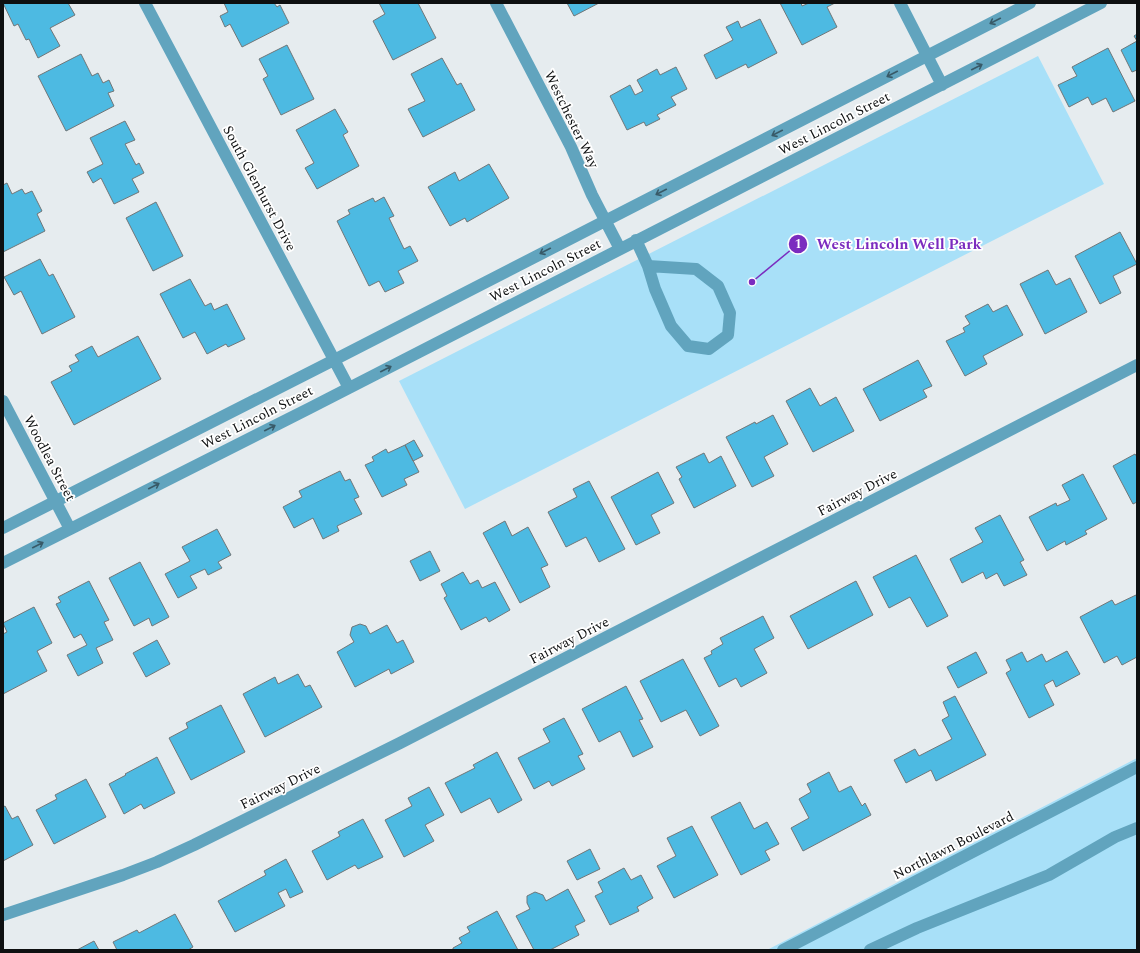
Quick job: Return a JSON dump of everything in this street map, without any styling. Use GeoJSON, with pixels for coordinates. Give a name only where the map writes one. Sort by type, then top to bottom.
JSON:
{"type":"FeatureCollection","features":[{"type":"Feature","properties":{"kind":"street","name":"South Glenhurst Drive"},"geometry":{"type":"LineString","coordinates":[[145,3],[349,388]]}},
{"type":"Feature","properties":{"kind":"street","name":"Westchester Way"},"geometry":{"type":"LineString","coordinates":[[496,3],[571,147],[592,196],[620,249]]}},
{"type":"Feature","properties":{"kind":"street"},"geometry":{"type":"LineString","coordinates":[[900,3],[942,85]]}},
{"type":"Feature","properties":{"kind":"street","name":"West Lincoln Street"},"geometry":{"type":"LineString","coordinates":[[3,528],[1030,3]]}},
{"type":"Feature","properties":{"kind":"street","name":"West Lincoln Street"},"geometry":{"type":"LineString","coordinates":[[3,563],[349,388],[1101,3]]}},
{"type":"Feature","properties":{"kind":"street"},"geometry":{"type":"LineString","coordinates":[[636,240],[648,266],[655,289],[671,326],[688,346],[709,349],[728,335],[730,313],[718,286],[696,270],[648,266]]}},
{"type":"Feature","properties":{"kind":"street","name":"Fairway Drive"},"geometry":{"type":"LineString","coordinates":[[3,915],[123,875],[157,862],[194,845],[407,740],[1137,365]]}},
{"type":"Feature","properties":{"kind":"street","name":"Woodlea Street"},"geometry":{"type":"LineString","coordinates":[[3,401],[70,529]]}},
{"type":"Feature","properties":{"kind":"street","name":"Northlawn Boulevard"},"geometry":{"type":"LineString","coordinates":[[783,950],[1137,767]]}},
{"type":"Feature","properties":{"kind":"street"},"geometry":{"type":"LineString","coordinates":[[870,950],[917,928],[1049,875],[1115,837],[1137,828]]}},
{"type":"Feature","properties":{"kind":"shaded area"},"geometry":{"type":"Polygon","coordinates":[[[1038,56],[1104,184],[465,509],[399,381],[1038,56]]]}},
{"type":"Feature","properties":{"kind":"shaded area"},"geometry":{"type":"Polygon","coordinates":[[[1137,758],[1137,950],[767,950],[1137,758]]]}},
{"type":"Feature","properties":{"kind":"building"},"geometry":{"type":"Polygon","coordinates":[[[3,3],[68,3],[75,15],[50,28],[60,46],[38,58],[29,39],[26,40],[18,24],[14,26],[3,3]]]}},
{"type":"Feature","properties":{"kind":"building"},"geometry":{"type":"Polygon","coordinates":[[[224,3],[274,3],[277,7],[280,5],[289,23],[242,47],[230,24],[225,27],[220,16],[228,12],[224,3]]]}},
{"type":"Feature","properties":{"kind":"building"},"geometry":{"type":"Polygon","coordinates":[[[379,3],[418,3],[436,38],[393,60],[373,21],[385,14],[379,3]]]}},
{"type":"Feature","properties":{"kind":"building"},"geometry":{"type":"Polygon","coordinates":[[[567,3],[599,3],[574,16],[567,3]]]}},
{"type":"Feature","properties":{"kind":"building"},"geometry":{"type":"Polygon","coordinates":[[[780,3],[801,3],[802,6],[809,3],[835,3],[827,7],[837,27],[802,45],[780,3]]]}},
{"type":"Feature","properties":{"kind":"building"},"geometry":{"type":"Polygon","coordinates":[[[760,19],[777,53],[748,68],[746,64],[716,79],[704,55],[733,40],[726,27],[738,21],[741,28],[760,19]]]}},
{"type":"Feature","properties":{"kind":"building"},"geometry":{"type":"Polygon","coordinates":[[[1137,34],[1137,41],[1134,36],[1137,34]]]}},
{"type":"Feature","properties":{"kind":"building"},"geometry":{"type":"Polygon","coordinates":[[[1137,41],[1137,70],[1132,72],[1121,50],[1137,41]]]}},
{"type":"Feature","properties":{"kind":"building"},"geometry":{"type":"Polygon","coordinates":[[[287,45],[314,99],[281,115],[263,79],[268,76],[259,59],[287,45]]]}},
{"type":"Feature","properties":{"kind":"building"},"geometry":{"type":"Polygon","coordinates":[[[1108,48],[1135,101],[1113,112],[1106,98],[1092,105],[1088,97],[1069,107],[1058,85],[1077,76],[1072,67],[1108,48]]]}},
{"type":"Feature","properties":{"kind":"building"},"geometry":{"type":"Polygon","coordinates":[[[81,54],[92,76],[98,73],[103,83],[109,80],[114,91],[108,93],[114,106],[66,131],[38,76],[81,54]]]}},
{"type":"Feature","properties":{"kind":"building"},"geometry":{"type":"Polygon","coordinates":[[[442,58],[457,85],[461,83],[475,110],[423,137],[408,109],[425,101],[411,74],[442,58]]]}},
{"type":"Feature","properties":{"kind":"building"},"geometry":{"type":"Polygon","coordinates":[[[676,67],[687,89],[671,97],[676,105],[657,115],[660,119],[646,126],[644,122],[627,130],[610,96],[630,85],[635,95],[643,91],[637,80],[657,69],[660,75],[676,67]]]}},
{"type":"Feature","properties":{"kind":"building"},"geometry":{"type":"Polygon","coordinates":[[[335,109],[348,132],[343,135],[359,166],[317,189],[305,168],[314,163],[296,130],[335,109]]]}},
{"type":"Feature","properties":{"kind":"building"},"geometry":{"type":"Polygon","coordinates":[[[125,121],[135,140],[125,144],[136,165],[139,163],[144,173],[132,179],[139,192],[114,204],[101,178],[93,183],[87,172],[103,164],[90,138],[125,121]]]}},
{"type":"Feature","properties":{"kind":"building"},"geometry":{"type":"Polygon","coordinates":[[[489,164],[509,198],[467,222],[465,218],[450,226],[428,187],[455,172],[459,181],[489,164]]]}},
{"type":"Feature","properties":{"kind":"building"},"geometry":{"type":"Polygon","coordinates":[[[7,183],[12,194],[22,189],[25,194],[32,191],[42,211],[37,214],[45,231],[3,252],[3,185],[7,183]]]}},
{"type":"Feature","properties":{"kind":"building"},"geometry":{"type":"Polygon","coordinates":[[[384,197],[394,216],[389,218],[404,249],[410,246],[418,261],[398,271],[404,283],[385,292],[379,281],[369,286],[337,221],[350,214],[348,210],[373,198],[375,202],[384,197]]]}},
{"type":"Feature","properties":{"kind":"building"},"geometry":{"type":"Polygon","coordinates":[[[156,202],[183,256],[153,271],[126,218],[156,202]]]}},
{"type":"Feature","properties":{"kind":"building"},"geometry":{"type":"Polygon","coordinates":[[[1120,232],[1137,264],[1113,276],[1121,293],[1100,304],[1075,256],[1120,232]]]}},
{"type":"Feature","properties":{"kind":"building"},"geometry":{"type":"Polygon","coordinates":[[[40,259],[49,276],[53,274],[75,317],[42,334],[21,291],[14,295],[4,277],[40,259]]]}},
{"type":"Feature","properties":{"kind":"building"},"geometry":{"type":"Polygon","coordinates":[[[1048,270],[1056,285],[1070,278],[1087,312],[1045,334],[1020,284],[1048,270]]]}},
{"type":"Feature","properties":{"kind":"building"},"geometry":{"type":"Polygon","coordinates":[[[190,279],[205,306],[211,303],[214,310],[227,304],[245,339],[228,347],[226,344],[207,354],[195,332],[183,338],[160,294],[190,279]]]}},
{"type":"Feature","properties":{"kind":"building"},"geometry":{"type":"Polygon","coordinates":[[[988,304],[993,312],[1007,305],[1023,335],[983,356],[987,364],[965,376],[946,341],[965,332],[963,328],[970,324],[965,316],[988,304]]]}},
{"type":"Feature","properties":{"kind":"building"},"geometry":{"type":"Polygon","coordinates":[[[138,336],[161,379],[74,425],[51,382],[72,371],[69,366],[79,361],[75,355],[92,346],[98,357],[138,336]]]}},
{"type":"Feature","properties":{"kind":"building"},"geometry":{"type":"Polygon","coordinates":[[[918,360],[932,386],[923,390],[927,397],[880,421],[863,389],[918,360]]]}},
{"type":"Feature","properties":{"kind":"building"},"geometry":{"type":"Polygon","coordinates":[[[810,388],[820,406],[836,397],[854,431],[813,452],[786,401],[810,388]]]}},
{"type":"Feature","properties":{"kind":"building"},"geometry":{"type":"Polygon","coordinates":[[[773,415],[788,444],[764,457],[774,476],[752,487],[726,437],[755,422],[756,424],[773,415]]]}},
{"type":"Feature","properties":{"kind":"building"},"geometry":{"type":"Polygon","coordinates":[[[414,440],[423,456],[413,461],[405,445],[414,440]]]}},
{"type":"Feature","properties":{"kind":"building"},"geometry":{"type":"Polygon","coordinates":[[[405,445],[419,472],[404,479],[407,485],[382,497],[365,465],[374,461],[372,457],[386,449],[388,453],[405,445]]]}},
{"type":"Feature","properties":{"kind":"building"},"geometry":{"type":"Polygon","coordinates":[[[704,453],[709,463],[721,456],[736,486],[694,508],[679,479],[682,477],[676,467],[704,453]]]}},
{"type":"Feature","properties":{"kind":"building"},"geometry":{"type":"Polygon","coordinates":[[[1135,454],[1137,457],[1137,502],[1133,504],[1113,466],[1135,454]]]}},
{"type":"Feature","properties":{"kind":"building"},"geometry":{"type":"Polygon","coordinates":[[[340,471],[345,481],[350,479],[359,497],[354,499],[362,514],[337,526],[339,531],[323,539],[313,518],[294,528],[283,507],[302,497],[299,491],[340,471]]]}},
{"type":"Feature","properties":{"kind":"building"},"geometry":{"type":"Polygon","coordinates":[[[658,472],[674,503],[651,515],[660,533],[636,545],[611,497],[658,472]]]}},
{"type":"Feature","properties":{"kind":"building"},"geometry":{"type":"Polygon","coordinates":[[[1083,474],[1107,519],[1085,531],[1087,534],[1066,545],[1065,541],[1047,551],[1029,517],[1056,503],[1057,506],[1070,500],[1062,485],[1083,474]]]}},
{"type":"Feature","properties":{"kind":"building"},"geometry":{"type":"Polygon","coordinates":[[[589,481],[625,549],[599,562],[586,537],[566,547],[548,512],[577,497],[573,489],[589,481]]]}},
{"type":"Feature","properties":{"kind":"building"},"geometry":{"type":"Polygon","coordinates":[[[1000,515],[1024,560],[1020,562],[1027,575],[1004,586],[997,573],[986,579],[983,572],[962,583],[950,559],[983,542],[975,528],[1000,515]]]}},
{"type":"Feature","properties":{"kind":"building"},"geometry":{"type":"Polygon","coordinates":[[[505,521],[512,536],[528,527],[548,565],[541,568],[550,587],[520,603],[483,533],[505,521]]]}},
{"type":"Feature","properties":{"kind":"building"},"geometry":{"type":"Polygon","coordinates":[[[217,529],[231,555],[218,562],[222,568],[208,575],[205,569],[190,576],[197,588],[178,598],[165,574],[190,561],[182,547],[217,529]]]}},
{"type":"Feature","properties":{"kind":"building"},"geometry":{"type":"Polygon","coordinates":[[[430,551],[440,571],[420,581],[410,561],[430,551]]]}},
{"type":"Feature","properties":{"kind":"building"},"geometry":{"type":"Polygon","coordinates":[[[916,555],[948,616],[927,627],[910,597],[889,608],[873,577],[916,555]]]}},
{"type":"Feature","properties":{"kind":"building"},"geometry":{"type":"Polygon","coordinates":[[[140,562],[169,617],[152,626],[149,618],[134,626],[109,578],[140,562]]]}},
{"type":"Feature","properties":{"kind":"building"},"geometry":{"type":"Polygon","coordinates":[[[463,572],[470,584],[478,580],[482,588],[495,582],[510,610],[489,622],[486,617],[461,630],[444,598],[447,596],[441,584],[463,572]]]}},
{"type":"Feature","properties":{"kind":"building"},"geometry":{"type":"Polygon","coordinates":[[[89,581],[109,620],[104,622],[113,640],[96,648],[103,663],[78,676],[67,655],[87,645],[81,634],[74,638],[56,604],[61,602],[58,597],[89,581]]]}},
{"type":"Feature","properties":{"kind":"building"},"geometry":{"type":"Polygon","coordinates":[[[856,581],[873,615],[808,649],[790,616],[856,581]]]}},
{"type":"Feature","properties":{"kind":"building"},"geometry":{"type":"Polygon","coordinates":[[[1136,595],[1137,657],[1122,665],[1117,656],[1104,663],[1080,617],[1112,600],[1115,605],[1136,595]]]}},
{"type":"Feature","properties":{"kind":"building"},"geometry":{"type":"Polygon","coordinates":[[[34,607],[52,643],[37,651],[47,671],[3,694],[3,634],[7,632],[3,623],[34,607]]]}},
{"type":"Feature","properties":{"kind":"building"},"geometry":{"type":"Polygon","coordinates":[[[763,616],[774,638],[754,649],[767,673],[741,687],[736,678],[719,687],[704,658],[712,654],[711,651],[723,644],[720,638],[763,616]]]}},
{"type":"Feature","properties":{"kind":"building"},"geometry":{"type":"Polygon","coordinates":[[[360,624],[366,626],[370,634],[387,625],[397,643],[403,640],[414,662],[391,674],[389,669],[355,687],[337,652],[354,642],[350,635],[352,627],[360,624]]]}},
{"type":"Feature","properties":{"kind":"building"},"geometry":{"type":"Polygon","coordinates":[[[157,640],[170,664],[146,677],[133,653],[157,640]]]}},
{"type":"Feature","properties":{"kind":"building"},"geometry":{"type":"Polygon","coordinates":[[[1067,651],[1080,674],[1056,687],[1053,680],[1044,685],[1054,705],[1029,718],[1006,673],[1011,670],[1006,660],[1022,652],[1027,662],[1042,654],[1046,662],[1067,651]]]}},
{"type":"Feature","properties":{"kind":"building"},"geometry":{"type":"Polygon","coordinates":[[[976,652],[987,673],[958,688],[947,667],[976,652]]]}},
{"type":"Feature","properties":{"kind":"building"},"geometry":{"type":"Polygon","coordinates":[[[683,659],[719,726],[700,736],[686,710],[661,722],[640,681],[683,659]]]}},
{"type":"Feature","properties":{"kind":"building"},"geometry":{"type":"Polygon","coordinates":[[[298,674],[305,687],[310,685],[322,707],[265,737],[243,694],[275,677],[278,684],[298,674]]]}},
{"type":"Feature","properties":{"kind":"building"},"geometry":{"type":"Polygon","coordinates":[[[626,686],[643,719],[639,720],[653,747],[633,757],[620,731],[599,742],[582,709],[626,686]]]}},
{"type":"Feature","properties":{"kind":"building"},"geometry":{"type":"Polygon","coordinates":[[[955,696],[986,755],[936,781],[931,770],[906,783],[894,760],[915,749],[919,756],[952,739],[942,720],[949,716],[943,702],[955,696]]]}},
{"type":"Feature","properties":{"kind":"building"},"geometry":{"type":"Polygon","coordinates":[[[221,705],[245,752],[191,780],[169,738],[188,728],[186,723],[221,705]]]}},
{"type":"Feature","properties":{"kind":"building"},"geometry":{"type":"Polygon","coordinates":[[[564,718],[583,754],[578,756],[585,769],[552,786],[549,781],[534,789],[518,758],[550,742],[543,729],[564,718]]]}},
{"type":"Feature","properties":{"kind":"building"},"geometry":{"type":"Polygon","coordinates":[[[497,752],[522,800],[498,813],[490,798],[461,813],[445,783],[475,768],[473,765],[497,752]]]}},
{"type":"Feature","properties":{"kind":"building"},"geometry":{"type":"Polygon","coordinates":[[[157,757],[175,793],[144,809],[141,804],[124,814],[109,784],[157,757]]]}},
{"type":"Feature","properties":{"kind":"building"},"geometry":{"type":"Polygon","coordinates":[[[829,772],[839,792],[851,786],[862,806],[865,803],[871,815],[803,851],[791,828],[809,818],[799,799],[811,792],[807,784],[829,772]]]}},
{"type":"Feature","properties":{"kind":"building"},"geometry":{"type":"Polygon","coordinates":[[[86,779],[106,817],[54,844],[36,810],[57,799],[55,795],[86,779]]]}},
{"type":"Feature","properties":{"kind":"building"},"geometry":{"type":"Polygon","coordinates":[[[429,787],[444,815],[425,825],[434,841],[404,857],[385,820],[412,806],[408,798],[429,787]]]}},
{"type":"Feature","properties":{"kind":"building"},"geometry":{"type":"Polygon","coordinates":[[[740,802],[754,829],[767,822],[779,844],[765,851],[770,860],[741,875],[711,817],[740,802]]]}},
{"type":"Feature","properties":{"kind":"building"},"geometry":{"type":"Polygon","coordinates":[[[5,806],[12,819],[18,816],[33,845],[3,861],[3,807],[5,806]]]}},
{"type":"Feature","properties":{"kind":"building"},"geometry":{"type":"Polygon","coordinates":[[[363,819],[383,857],[358,869],[355,865],[327,880],[312,851],[340,836],[338,832],[363,819]]]}},
{"type":"Feature","properties":{"kind":"building"},"geometry":{"type":"Polygon","coordinates":[[[692,826],[718,875],[674,898],[657,866],[676,856],[667,838],[692,826]]]}},
{"type":"Feature","properties":{"kind":"building"},"geometry":{"type":"Polygon","coordinates":[[[590,849],[600,869],[577,880],[567,861],[590,849]]]}},
{"type":"Feature","properties":{"kind":"building"},"geometry":{"type":"Polygon","coordinates":[[[286,859],[303,892],[290,898],[286,889],[278,893],[285,906],[235,932],[218,901],[266,875],[264,871],[286,859]]]}},
{"type":"Feature","properties":{"kind":"building"},"geometry":{"type":"Polygon","coordinates":[[[624,868],[631,880],[641,875],[653,898],[637,907],[639,911],[610,925],[595,896],[603,892],[598,882],[624,868]]]}},
{"type":"Feature","properties":{"kind":"building"},"geometry":{"type":"Polygon","coordinates":[[[568,889],[585,921],[575,926],[579,935],[550,950],[534,950],[516,916],[530,909],[527,903],[527,896],[535,892],[543,895],[546,901],[568,889]]]}},
{"type":"Feature","properties":{"kind":"building"},"geometry":{"type":"Polygon","coordinates":[[[497,911],[518,950],[453,950],[453,948],[462,943],[459,938],[470,932],[467,927],[497,911]]]}},
{"type":"Feature","properties":{"kind":"building"},"geometry":{"type":"Polygon","coordinates":[[[175,914],[193,947],[188,950],[117,950],[113,942],[137,930],[139,933],[175,914]]]}},
{"type":"Feature","properties":{"kind":"building"},"geometry":{"type":"Polygon","coordinates":[[[94,941],[99,950],[77,950],[94,941]]]}},
{"type":"Feature","properties":{"kind":"place","name":"West Lincoln Well Park"},"geometry":{"type":"Point","coordinates":[752,282]}}]}
